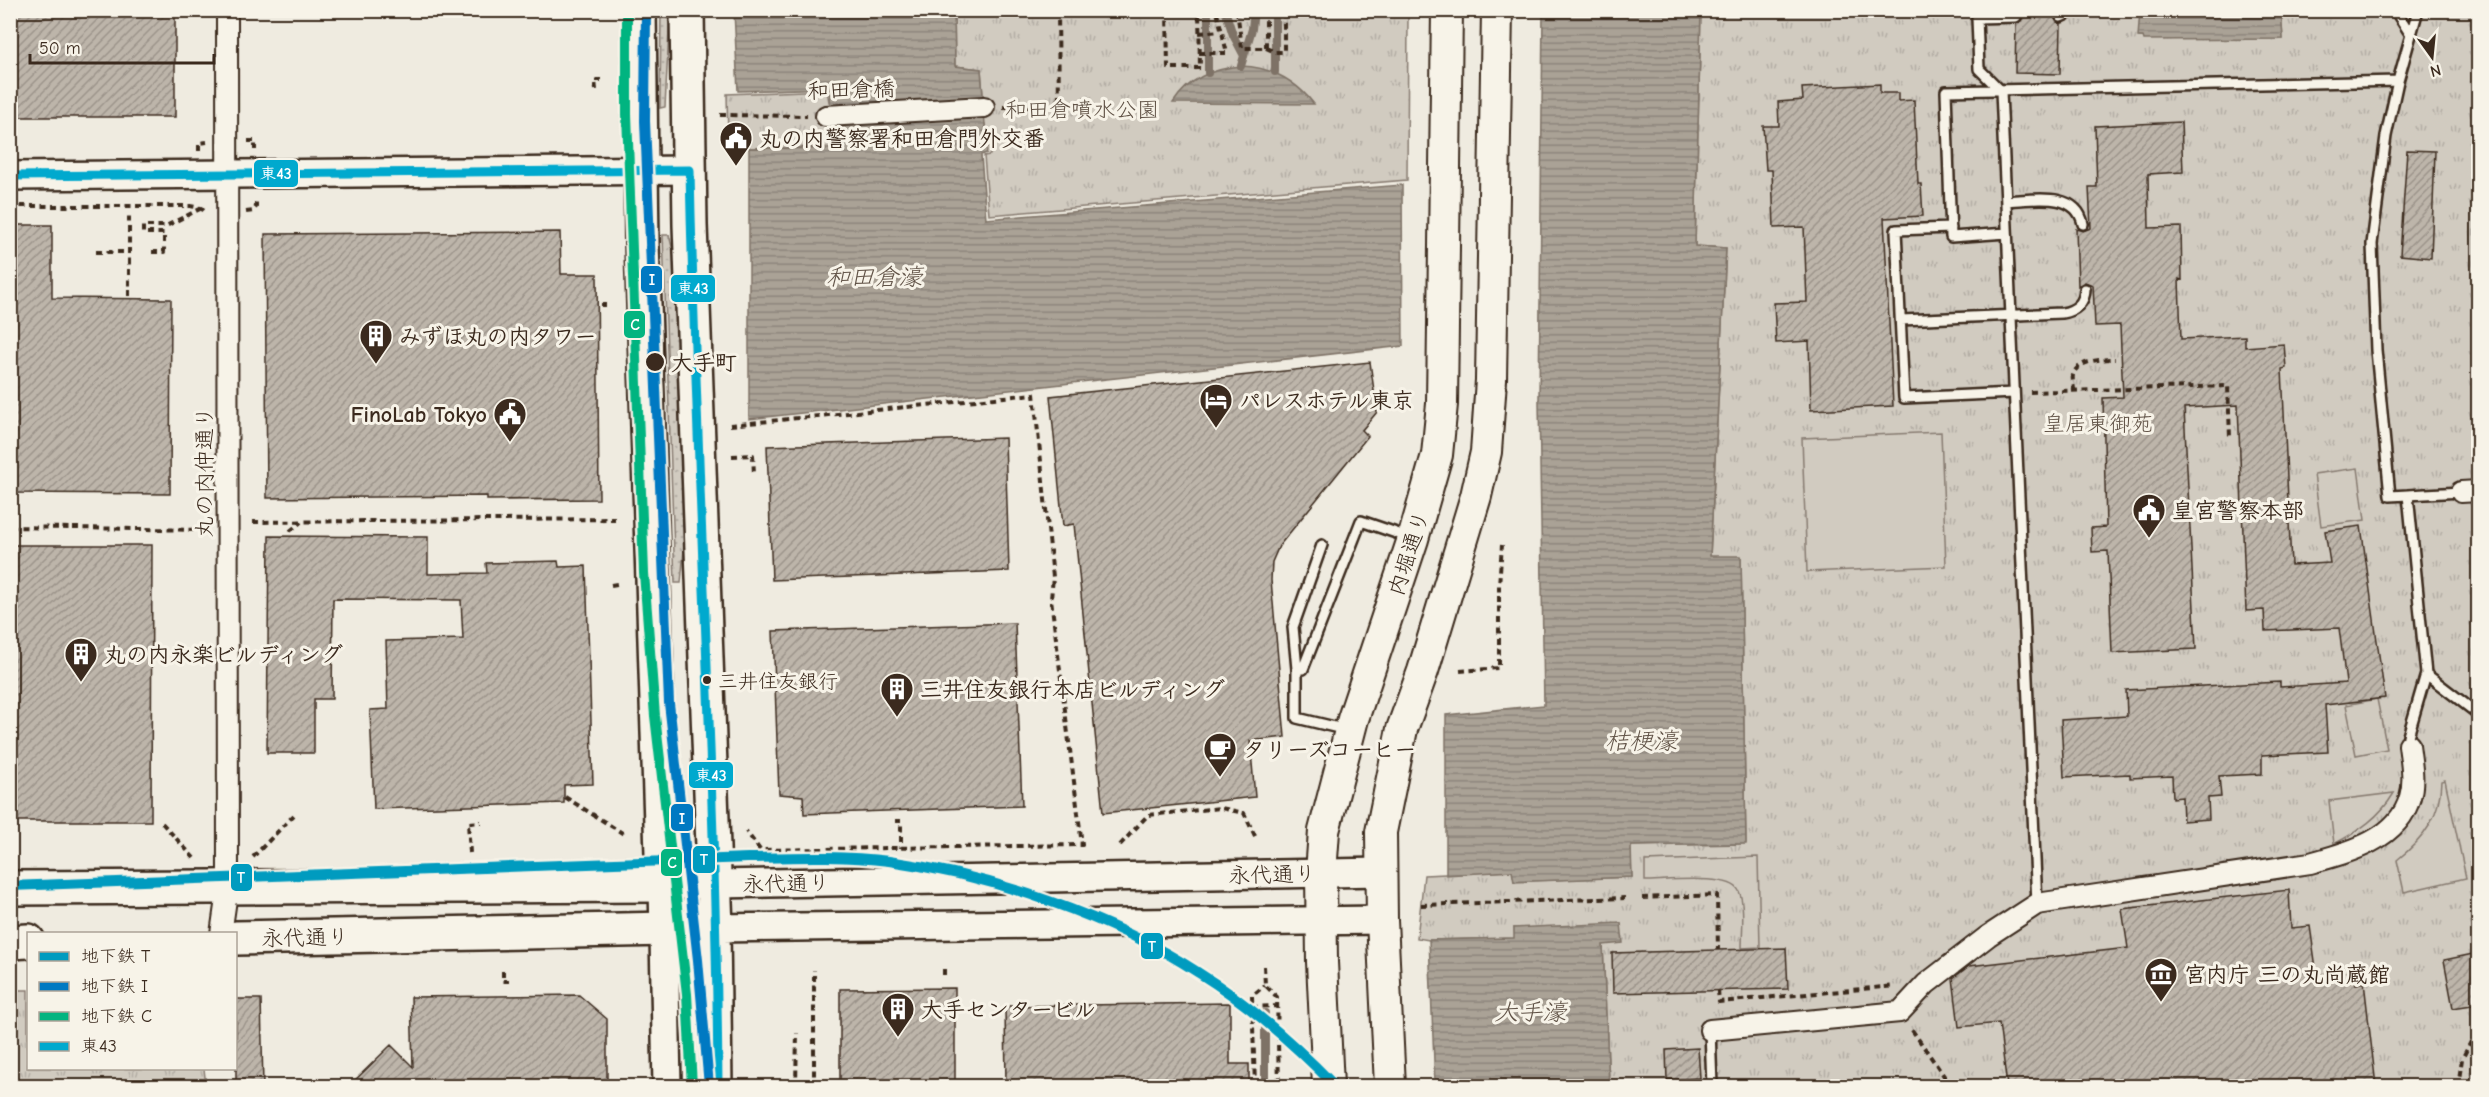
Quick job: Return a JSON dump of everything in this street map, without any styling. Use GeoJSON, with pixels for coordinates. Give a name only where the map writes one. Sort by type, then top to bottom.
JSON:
{"type":"FeatureCollection","features":[{"type":"Feature","properties":{"kind":"highway"},"geometry":{"type":"LineString","coordinates":[[639,10],[640,171],[663,885]]}},
{"type":"Feature","properties":{"kind":"highway"},"geometry":{"type":"LineString","coordinates":[[687,10],[690,170],[716,928]]}},
{"type":"Feature","properties":{"kind":"highway","name":"永代通り"},"geometry":{"type":"LineString","coordinates":[[10,888],[228,885],[663,885]]}},
{"type":"Feature","properties":{"kind":"highway","name":"永代通り"},"geometry":{"type":"LineString","coordinates":[[237,938],[716,928]]}},
{"type":"Feature","properties":{"kind":"highway"},"geometry":{"type":"LineString","coordinates":[[10,942],[27,941]]}},
{"type":"Feature","properties":{"kind":"main road","name":"内堀通り"},"geometry":{"type":"LineString","coordinates":[[1328,1086],[1322,962],[1324,831],[1350,731],[1413,539],[1437,455],[1442,404],[1447,10]]}},
{"type":"Feature","properties":{"kind":"main road"},"geometry":{"type":"LineString","coordinates":[[1390,1086],[1382,920],[1381,832],[1402,729],[1423,671],[1476,496],[1485,452],[1491,380],[1497,10]]}},
{"type":"Feature","properties":{"kind":"main road"},"geometry":{"type":"LineString","coordinates":[[10,176],[228,176],[690,170]]}},
{"type":"Feature","properties":{"kind":"main road","name":"永代通り"},"geometry":{"type":"LineString","coordinates":[[663,885],[1381,872]]}},
{"type":"Feature","properties":{"kind":"main road"},"geometry":{"type":"LineString","coordinates":[[663,885],[667,1086]]}},
{"type":"Feature","properties":{"kind":"main road","name":"永代通り"},"geometry":{"type":"LineString","coordinates":[[716,928],[1382,920]]}},
{"type":"Feature","properties":{"kind":"main road"},"geometry":{"type":"LineString","coordinates":[[716,928],[718,1086]]}},
{"type":"Feature","properties":{"kind":"street","name":"丸の内仲通り"},"geometry":{"type":"LineString","coordinates":[[221,932],[228,885],[227,10]]}},
{"type":"Feature","properties":{"kind":"street","name":"和田倉橋"},"geometry":{"type":"LineString","coordinates":[[826,116],[984,108]]}},
{"type":"Feature","properties":{"kind":"street"},"geometry":{"type":"LineString","coordinates":[[1710,1030],[1899,1012],[1926,984],[1988,936],[2037,904],[2310,863],[2352,852],[2386,831],[2398,820],[2410,797],[2412,772],[2409,745]]}},
{"type":"Feature","properties":{"kind":"lane"},"geometry":{"type":"LineString","coordinates":[[2061,17],[2076,10]]}},
{"type":"Feature","properties":{"kind":"lane"},"geometry":{"type":"LineString","coordinates":[[2395,10],[2411,35]]}},
{"type":"Feature","properties":{"kind":"lane"},"geometry":{"type":"LineString","coordinates":[[2418,10],[2398,81],[2386,136],[2372,244],[2376,350],[2390,496],[2470,491]]}},
{"type":"Feature","properties":{"kind":"lane"},"geometry":{"type":"LineString","coordinates":[[2016,17],[1977,18],[1979,69],[2001,91],[2037,904]]}},
{"type":"Feature","properties":{"kind":"lane"},"geometry":{"type":"LineString","coordinates":[[2007,233],[1951,237],[1946,91],[2398,81]]}},
{"type":"Feature","properties":{"kind":"lane"},"geometry":{"type":"LineString","coordinates":[[2006,201],[2065,202],[2075,208],[2083,224]]}},
{"type":"Feature","properties":{"kind":"lane"},"geometry":{"type":"LineString","coordinates":[[1951,228],[1896,230],[1904,398],[2014,393]]}},
{"type":"Feature","properties":{"kind":"lane"},"geometry":{"type":"LineString","coordinates":[[1901,320],[2068,312],[2084,299],[2085,289]]}},
{"type":"Feature","properties":{"kind":"lane"},"geometry":{"type":"LineString","coordinates":[[2408,495],[2426,674],[2408,736],[2409,745]]}},
{"type":"Feature","properties":{"kind":"lane"},"geometry":{"type":"LineString","coordinates":[[1297,669],[1303,669],[1361,521],[1413,539]]}},
{"type":"Feature","properties":{"kind":"lane"},"geometry":{"type":"LineString","coordinates":[[1322,545],[1293,627],[1297,669],[1297,718],[1350,731]]}},
{"type":"Feature","properties":{"kind":"lane"},"geometry":{"type":"LineString","coordinates":[[2426,674],[2478,714]]}},
{"type":"Feature","properties":{"kind":"lane"},"geometry":{"type":"LineString","coordinates":[[1710,1030],[1712,1086]]}},
{"type":"Feature","properties":{"kind":"path"},"geometry":{"type":"LineString","coordinates":[[984,108],[1059,107],[1058,10]]}},
{"type":"Feature","properties":{"kind":"path"},"geometry":{"type":"LineString","coordinates":[[1167,10],[1168,68],[1200,68],[1199,11],[1237,11],[1242,48],[1266,48],[1275,52],[1284,52],[1284,10]]}},
{"type":"Feature","properties":{"kind":"path"},"geometry":{"type":"LineString","coordinates":[[1266,10],[1266,48]]}},
{"type":"Feature","properties":{"kind":"path"},"geometry":{"type":"LineString","coordinates":[[1199,53],[1227,53],[1217,12]]}},
{"type":"Feature","properties":{"kind":"path"},"geometry":{"type":"LineString","coordinates":[[1199,33],[1220,31]]}},
{"type":"Feature","properties":{"kind":"path"},"geometry":{"type":"LineString","coordinates":[[596,90],[595,80],[601,80]]}},
{"type":"Feature","properties":{"kind":"path","name":"和田倉橋"},"geometry":{"type":"LineString","coordinates":[[720,115],[826,116]]}},
{"type":"Feature","properties":{"kind":"path"},"geometry":{"type":"LineString","coordinates":[[10,206],[190,206],[201,208],[166,226],[143,226],[143,233],[165,233],[164,252],[152,252]]}},
{"type":"Feature","properties":{"kind":"path"},"geometry":{"type":"LineString","coordinates":[[253,211],[256,207]]}},
{"type":"Feature","properties":{"kind":"path"},"geometry":{"type":"LineString","coordinates":[[129,213],[129,296]]}},
{"type":"Feature","properties":{"kind":"path"},"geometry":{"type":"LineString","coordinates":[[96,252],[129,252]]}},
{"type":"Feature","properties":{"kind":"path"},"geometry":{"type":"LineString","coordinates":[[2074,391],[2073,374],[2076,370],[2091,362],[2115,359]]}},
{"type":"Feature","properties":{"kind":"path"},"geometry":{"type":"LineString","coordinates":[[2014,393],[2228,386],[2230,436]]}},
{"type":"Feature","properties":{"kind":"path"},"geometry":{"type":"LineString","coordinates":[[730,425],[1034,394],[1053,577],[1051,599],[1083,845],[760,850],[746,831]]}},
{"type":"Feature","properties":{"kind":"path"},"geometry":{"type":"LineString","coordinates":[[732,456],[753,455],[754,474]]}},
{"type":"Feature","properties":{"kind":"path"},"geometry":{"type":"LineString","coordinates":[[253,522],[615,519]]}},
{"type":"Feature","properties":{"kind":"path"},"geometry":{"type":"LineString","coordinates":[[290,531],[302,522]]}},
{"type":"Feature","properties":{"kind":"path"},"geometry":{"type":"LineString","coordinates":[[10,527],[204,530]]}},
{"type":"Feature","properties":{"kind":"path"},"geometry":{"type":"LineString","coordinates":[[1460,671],[1499,668],[1502,545]]}},
{"type":"Feature","properties":{"kind":"path"},"geometry":{"type":"LineString","coordinates":[[611,585],[617,584]]}},
{"type":"Feature","properties":{"kind":"path"},"geometry":{"type":"LineString","coordinates":[[566,797],[627,836]]}},
{"type":"Feature","properties":{"kind":"path"},"geometry":{"type":"LineString","coordinates":[[1120,845],[1148,815],[1221,808],[1244,813],[1256,838]]}},
{"type":"Feature","properties":{"kind":"path"},"geometry":{"type":"LineString","coordinates":[[253,857],[296,813]]}},
{"type":"Feature","properties":{"kind":"path"},"geometry":{"type":"LineString","coordinates":[[895,821],[901,821],[901,848]]}},
{"type":"Feature","properties":{"kind":"path"},"geometry":{"type":"LineString","coordinates":[[162,822],[194,858]]}},
{"type":"Feature","properties":{"kind":"path"},"geometry":{"type":"LineString","coordinates":[[470,853],[468,823],[481,822]]}},
{"type":"Feature","properties":{"kind":"path"},"geometry":{"type":"LineString","coordinates":[[1642,898],[1717,895],[1718,950]]}},
{"type":"Feature","properties":{"kind":"path"},"geometry":{"type":"LineString","coordinates":[[1421,905],[1625,898]]}},
{"type":"Feature","properties":{"kind":"path"},"geometry":{"type":"LineString","coordinates":[[1264,966],[1265,985],[1277,997],[1279,1086]]}},
{"type":"Feature","properties":{"kind":"path"},"geometry":{"type":"LineString","coordinates":[[944,969],[944,977]]}},
{"type":"Feature","properties":{"kind":"path"},"geometry":{"type":"LineString","coordinates":[[814,970],[814,1086]]}},
{"type":"Feature","properties":{"kind":"path"},"geometry":{"type":"LineString","coordinates":[[503,971],[503,981],[509,981]]}},
{"type":"Feature","properties":{"kind":"path"},"geometry":{"type":"LineString","coordinates":[[1718,990],[1719,1002],[1926,984]]}},
{"type":"Feature","properties":{"kind":"path"},"geometry":{"type":"LineString","coordinates":[[1255,1086],[1252,996],[1265,985]]}},
{"type":"Feature","properties":{"kind":"path"},"geometry":{"type":"LineString","coordinates":[[1252,1007],[1278,1006]]}},
{"type":"Feature","properties":{"kind":"path"},"geometry":{"type":"LineString","coordinates":[[1899,1012],[1951,1086]]}},
{"type":"Feature","properties":{"kind":"path"},"geometry":{"type":"LineString","coordinates":[[2458,1086],[2462,1059],[2478,1028]]}},
{"type":"Feature","properties":{"kind":"path"},"geometry":{"type":"LineString","coordinates":[[796,1086],[797,1033]]}},
{"type":"Feature","properties":{"kind":"green space"},"geometry":{"type":"Polygon","coordinates":[[[661,11],[670,11],[665,107],[660,108],[661,11]]]}},
{"type":"Feature","properties":{"kind":"green space","name":"和田倉噴水公園"},"geometry":{"type":"Polygon","coordinates":[[[954,11],[1408,11],[1407,180],[989,215],[984,156],[990,155],[985,124],[831,131],[831,147],[749,148],[748,140],[728,140],[727,94],[827,90],[829,102],[983,94],[981,69],[955,66],[954,11]]]}},
{"type":"Feature","properties":{"kind":"green space","name":"皇居東御苑"},"geometry":{"type":"Polygon","coordinates":[[[1701,11],[2140,11],[2139,37],[2283,39],[2281,11],[2478,11],[2478,1086],[1609,1086],[1603,945],[1514,928],[1515,938],[1429,940],[1417,938],[1424,875],[1513,871],[1514,881],[1632,877],[1630,846],[1746,843],[1741,557],[1710,557],[1726,248],[1695,246],[1701,11]]]}},
{"type":"Feature","properties":{"kind":"green space"},"geometry":{"type":"Polygon","coordinates":[[[663,235],[669,235],[677,266],[686,527],[681,583],[675,583],[663,235]]]}},
{"type":"Feature","properties":{"kind":"green space"},"geometry":{"type":"Polygon","coordinates":[[[1941,432],[1946,566],[1807,572],[1802,438],[1941,432]]]}},
{"type":"Feature","properties":{"kind":"green space"},"geometry":{"type":"Polygon","coordinates":[[[2358,468],[2365,520],[2321,526],[2314,474],[2358,468]]]}},
{"type":"Feature","properties":{"kind":"green space"},"geometry":{"type":"Polygon","coordinates":[[[2377,699],[2387,749],[2356,755],[2346,705],[2377,699]]]}},
{"type":"Feature","properties":{"kind":"green space"},"geometry":{"type":"Polygon","coordinates":[[[2445,780],[2466,878],[2404,892],[2397,860],[2416,843],[2429,826],[2438,805],[2441,781],[2445,780]]]}},
{"type":"Feature","properties":{"kind":"green space"},"geometry":{"type":"Polygon","coordinates":[[[2394,793],[2368,823],[2334,844],[2329,801],[2394,793]]]}},
{"type":"Feature","properties":{"kind":"green space"},"geometry":{"type":"Polygon","coordinates":[[[1758,857],[1760,947],[1742,948],[1742,903],[1739,891],[1734,885],[1711,880],[1645,881],[1645,861],[1758,857]]]}},
{"type":"Feature","properties":{"kind":"green space"},"geometry":{"type":"Polygon","coordinates":[[[11,990],[27,990],[27,1070],[204,1070],[206,1086],[11,1086],[11,990]]]}},
{"type":"Feature","properties":{"kind":"water","name":"和田倉濠"},"geometry":{"type":"Polygon","coordinates":[[[734,11],[954,11],[955,66],[981,69],[987,153],[981,155],[986,219],[1402,185],[1403,346],[749,419],[749,148],[833,149],[829,88],[738,91],[734,11]]]}},
{"type":"Feature","properties":{"kind":"water","name":"桔梗濠"},"geometry":{"type":"Polygon","coordinates":[[[1543,11],[1701,11],[1695,246],[1726,248],[1710,556],[1741,556],[1746,844],[1631,846],[1632,877],[1514,882],[1512,871],[1446,875],[1446,715],[1544,705],[1539,401],[1543,11]]]}},
{"type":"Feature","properties":{"kind":"water"},"geometry":{"type":"Polygon","coordinates":[[[2140,11],[2281,11],[2283,39],[2144,40],[2143,37],[2138,37],[2140,11]]]}},
{"type":"Feature","properties":{"kind":"water"},"geometry":{"type":"Polygon","coordinates":[[[1241,66],[1263,69],[1282,76],[1299,88],[1314,104],[1173,103],[1186,87],[1202,76],[1241,66]]]}},
{"type":"Feature","properties":{"kind":"water","name":"大手濠"},"geometry":{"type":"Polygon","coordinates":[[[1621,923],[1623,943],[1603,945],[1609,1086],[1435,1086],[1429,940],[1514,938],[1514,928],[1621,923]]]}},
{"type":"Feature","properties":{"kind":"building"},"geometry":{"type":"Polygon","coordinates":[[[10,10],[175,10],[175,117],[10,117],[10,10]]]}},
{"type":"Feature","properties":{"kind":"building"},"geometry":{"type":"Polygon","coordinates":[[[2017,10],[2059,10],[2054,17],[2061,24],[2060,74],[2015,73],[2016,24],[2023,17],[2017,10]]]}},
{"type":"Feature","properties":{"kind":"building"},"geometry":{"type":"Polygon","coordinates":[[[1880,84],[1880,93],[1898,93],[1898,101],[1914,100],[1918,184],[1921,184],[1923,216],[1884,218],[1893,406],[1811,410],[1809,341],[1776,343],[1774,303],[1807,302],[1804,227],[1774,228],[1772,170],[1766,170],[1763,126],[1779,126],[1778,102],[1803,100],[1802,88],[1880,84]]]}},
{"type":"Feature","properties":{"kind":"building"},"geometry":{"type":"Polygon","coordinates":[[[2181,122],[2183,172],[2148,174],[2149,228],[2181,227],[2182,280],[2179,279],[2181,339],[2245,336],[2245,347],[2284,344],[2286,368],[2282,369],[2291,565],[2330,563],[2325,531],[2361,526],[2385,698],[2325,705],[2328,752],[2262,755],[2262,774],[2219,776],[2221,797],[2208,798],[2209,819],[2183,821],[2182,797],[2173,798],[2172,776],[2130,778],[2130,774],[2064,777],[2061,720],[2127,716],[2126,690],[2280,682],[2280,687],[2346,683],[2339,628],[2265,631],[2264,610],[2246,611],[2238,405],[2184,408],[2196,649],[2112,653],[2108,551],[2092,552],[2091,528],[2106,527],[2103,398],[2123,397],[2120,325],[2095,326],[2093,285],[2085,282],[2078,286],[2076,229],[2083,231],[2091,228],[2089,187],[2097,187],[2095,126],[2181,122]]]}},
{"type":"Feature","properties":{"kind":"building"},"geometry":{"type":"Polygon","coordinates":[[[2407,150],[2435,151],[2431,258],[2400,255],[2407,150]]]}},
{"type":"Feature","properties":{"kind":"building"},"geometry":{"type":"Polygon","coordinates":[[[10,225],[52,225],[52,298],[171,299],[170,494],[10,493],[10,225]]]}},
{"type":"Feature","properties":{"kind":"building","name":"みずほ丸の内タワー"},"geometry":{"type":"Polygon","coordinates":[[[560,232],[561,274],[597,274],[599,499],[487,500],[487,496],[267,498],[265,234],[560,232]]]}},
{"type":"Feature","properties":{"kind":"building"},"geometry":{"type":"Polygon","coordinates":[[[1370,362],[1377,412],[1362,430],[1368,436],[1279,546],[1272,562],[1271,580],[1285,737],[1250,741],[1255,797],[1103,813],[1074,524],[1063,526],[1050,396],[1370,362]]]}},
{"type":"Feature","properties":{"kind":"building"},"geometry":{"type":"Polygon","coordinates":[[[1005,438],[1009,571],[772,580],[767,446],[1005,438]]]}},
{"type":"Feature","properties":{"kind":"building"},"geometry":{"type":"Polygon","coordinates":[[[269,536],[428,537],[428,574],[487,573],[486,563],[558,561],[559,567],[586,566],[593,784],[564,785],[564,803],[374,809],[370,710],[388,709],[386,641],[463,639],[461,600],[333,599],[332,699],[314,699],[314,753],[267,753],[269,536]]]}},
{"type":"Feature","properties":{"kind":"building","name":"丸の内永楽ビルディング"},"geometry":{"type":"Polygon","coordinates":[[[10,545],[152,545],[151,821],[10,821],[10,545]]]}},
{"type":"Feature","properties":{"kind":"building","name":"三井住友銀行本店ビルディング"},"geometry":{"type":"Polygon","coordinates":[[[1015,623],[1022,806],[804,814],[803,796],[779,794],[773,631],[1015,623]]]}},
{"type":"Feature","properties":{"kind":"building","name":"宮内庁 三の丸尚蔵館"},"geometry":{"type":"Polygon","coordinates":[[[2289,890],[2291,928],[2310,926],[2317,975],[2353,971],[2356,984],[2364,982],[2376,1086],[2007,1086],[1999,1023],[1959,1027],[1953,978],[1969,966],[2128,948],[2122,909],[2289,890]]]}},
{"type":"Feature","properties":{"kind":"building"},"geometry":{"type":"Polygon","coordinates":[[[1786,948],[1788,989],[1613,993],[1612,953],[1786,948]]]}},
{"type":"Feature","properties":{"kind":"building"},"geometry":{"type":"Polygon","coordinates":[[[2478,953],[2478,1004],[2453,1008],[2444,960],[2478,953]]]}},
{"type":"Feature","properties":{"kind":"building","name":"大手センタービル"},"geometry":{"type":"Polygon","coordinates":[[[955,988],[955,1086],[840,1086],[840,989],[955,988]]]}},
{"type":"Feature","properties":{"kind":"building"},"geometry":{"type":"Polygon","coordinates":[[[579,995],[607,1019],[607,1086],[349,1086],[391,1045],[413,1067],[411,997],[579,995]]]}},
{"type":"Feature","properties":{"kind":"building"},"geometry":{"type":"Polygon","coordinates":[[[237,999],[261,999],[263,1086],[236,1086],[237,999]]]}},
{"type":"Feature","properties":{"kind":"building"},"geometry":{"type":"Polygon","coordinates":[[[1230,1003],[1230,1064],[1249,1064],[1249,1086],[1006,1086],[1005,1006],[1230,1003]]]}},
{"type":"Feature","properties":{"kind":"building"},"geometry":{"type":"Polygon","coordinates":[[[1698,1048],[1700,1078],[1667,1080],[1666,1050],[1698,1048]]]}},
{"type":"Feature","properties":{"kind":"waterway"},"geometry":{"type":"LineString","coordinates":[[1208,10],[1208,73]]}},
{"type":"Feature","properties":{"kind":"waterway"},"geometry":{"type":"LineString","coordinates":[[1225,10],[1233,35],[1244,56]]}},
{"type":"Feature","properties":{"kind":"waterway"},"geometry":{"type":"LineString","coordinates":[[1241,66],[1252,29],[1254,10]]}},
{"type":"Feature","properties":{"kind":"waterway"},"geometry":{"type":"LineString","coordinates":[[1275,10],[1275,72]]}},
{"type":"Feature","properties":{"kind":"waterway"},"geometry":{"type":"LineString","coordinates":[[1265,1013],[1265,1086]]}},
{"type":"Feature","properties":{"kind":"metro line","name":"C"},"geometry":{"type":"LineString","coordinates":[[627,10],[627,114],[644,573],[655,716],[687,994],[692,1086]]}},
{"type":"Feature","properties":{"kind":"metro line","name":"I"},"geometry":{"type":"LineString","coordinates":[[646,10],[645,121],[669,703],[698,960],[709,1086]]}},
{"type":"Feature","properties":{"kind":"metro line","name":"T"},"geometry":{"type":"LineString","coordinates":[[10,886],[748,858],[836,857],[889,861],[1009,888],[1050,901],[1128,934],[1199,973],[1236,998],[1287,1040],[1335,1086]]}},
{"type":"Feature","properties":{"kind":"transit line","name":"東43"},"geometry":{"type":"LineString","coordinates":[[10,176],[690,170],[714,857],[718,1086]]}},
{"type":"Feature","properties":{"kind":"place","name":"丸の内警察署和田倉門外交番"},"geometry":{"type":"Point","coordinates":[736,167]}},
{"type":"Feature","properties":{"kind":"place","name":"大手町"},"geometry":{"type":"Point","coordinates":[655,362]}},
{"type":"Feature","properties":{"kind":"place","name":"みずほ丸の内タワー"},"geometry":{"type":"Point","coordinates":[376,365]}},
{"type":"Feature","properties":{"kind":"place","name":"パレスホテル東京"},"geometry":{"type":"Point","coordinates":[1216,429]}},
{"type":"Feature","properties":{"kind":"place","name":"FinoLab Tokyo"},"geometry":{"type":"Point","coordinates":[510,443]}},
{"type":"Feature","properties":{"kind":"place","name":"皇宮警察本部"},"geometry":{"type":"Point","coordinates":[2149,539]}},
{"type":"Feature","properties":{"kind":"place","name":"三井住友銀行"},"geometry":{"type":"Point","coordinates":[707,680]}},
{"type":"Feature","properties":{"kind":"place","name":"丸の内永楽ビルディング"},"geometry":{"type":"Point","coordinates":[81,683]}},
{"type":"Feature","properties":{"kind":"place","name":"三井住友銀行本店ビルディング"},"geometry":{"type":"Point","coordinates":[897,718]}},
{"type":"Feature","properties":{"kind":"place","name":"タリーズコーヒー"},"geometry":{"type":"Point","coordinates":[1220,778]}},
{"type":"Feature","properties":{"kind":"place","name":"宮内庁 三の丸尚蔵館"},"geometry":{"type":"Point","coordinates":[2161,1003]}},
{"type":"Feature","properties":{"kind":"place","name":"大手センタービル"},"geometry":{"type":"Point","coordinates":[898,1038]}}]}
